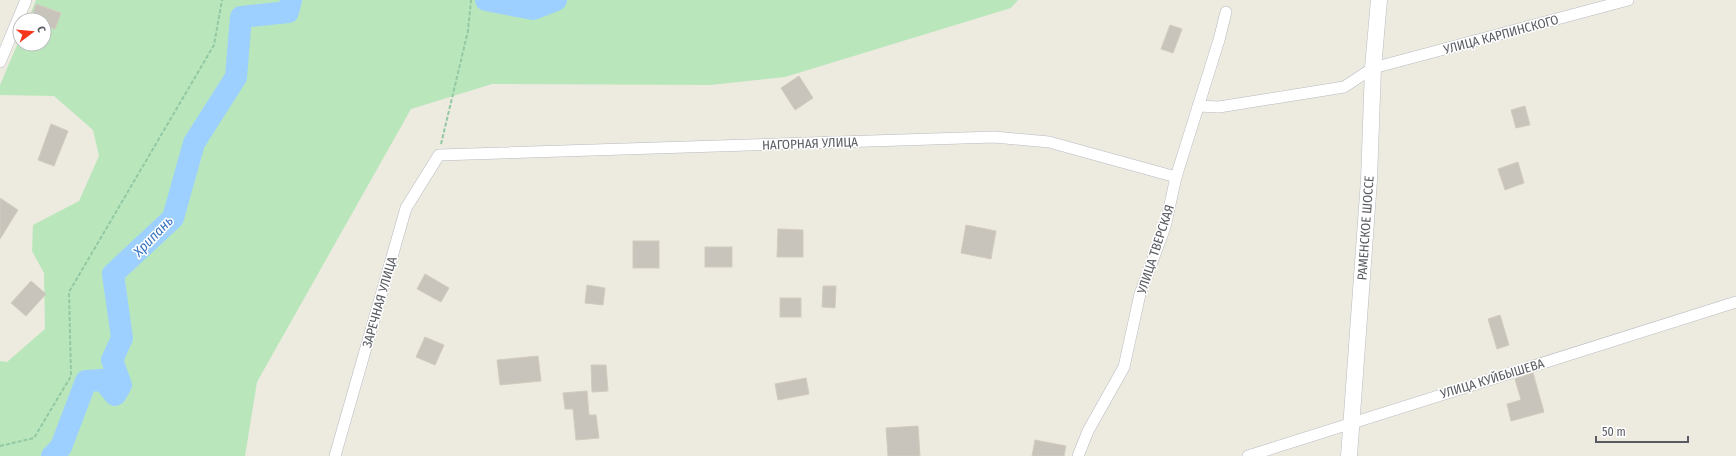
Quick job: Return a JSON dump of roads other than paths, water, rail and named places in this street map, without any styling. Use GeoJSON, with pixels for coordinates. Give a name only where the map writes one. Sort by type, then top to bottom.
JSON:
{"type":"FeatureCollection","features":[{"type":"Feature","properties":{"kind":"main road","name":"РАМЕНСКОЕ ШОССЕ"},"geometry":{"type":"LineString","coordinates":[[1349,456],[1350,423],[1368,188],[1373,68],[1379,0]]}},
{"type":"Feature","properties":{"kind":"street"},"geometry":{"type":"LineString","coordinates":[[0,62],[26,0]]}},
{"type":"Feature","properties":{"kind":"street","name":"УЛИЦА КАРПИНСКОГО"},"geometry":{"type":"LineString","coordinates":[[1198,106],[1219,107],[1344,87],[1373,68],[1628,0]]}},
{"type":"Feature","properties":{"kind":"street","name":"УЛИЦА ТВЕРСКАЯ"},"geometry":{"type":"LineString","coordinates":[[1078,456],[1088,431],[1124,367],[1140,294],[1165,227],[1176,178],[1219,40],[1226,12]]}},
{"type":"Feature","properties":{"kind":"street","name":"НАГОРНАЯ УЛИЦА"},"geometry":{"type":"LineString","coordinates":[[439,155],[994,137],[1049,142],[1176,178]]}},
{"type":"Feature","properties":{"kind":"street","name":"ЗАРЕЧНАЯ УЛИЦА"},"geometry":{"type":"LineString","coordinates":[[335,456],[406,208],[439,155]]}},
{"type":"Feature","properties":{"kind":"street","name":"УЛИЦА КУЙБЫШЕВА"},"geometry":{"type":"LineString","coordinates":[[1248,456],[1736,302]]}},
{"type":"Feature","properties":{"kind":"waterway","name":"Хрипань"},"geometry":{"type":"LineString","coordinates":[[52,456],[61,447],[86,381],[103,380],[115,395],[121,385],[112,360],[122,338],[113,274],[173,218],[194,143],[236,77],[241,17],[288,12],[291,0]]}},
{"type":"Feature","properties":{"kind":"waterway","name":"Хрипань"},"geometry":{"type":"LineString","coordinates":[[486,0],[533,9],[556,0]]}}]}
